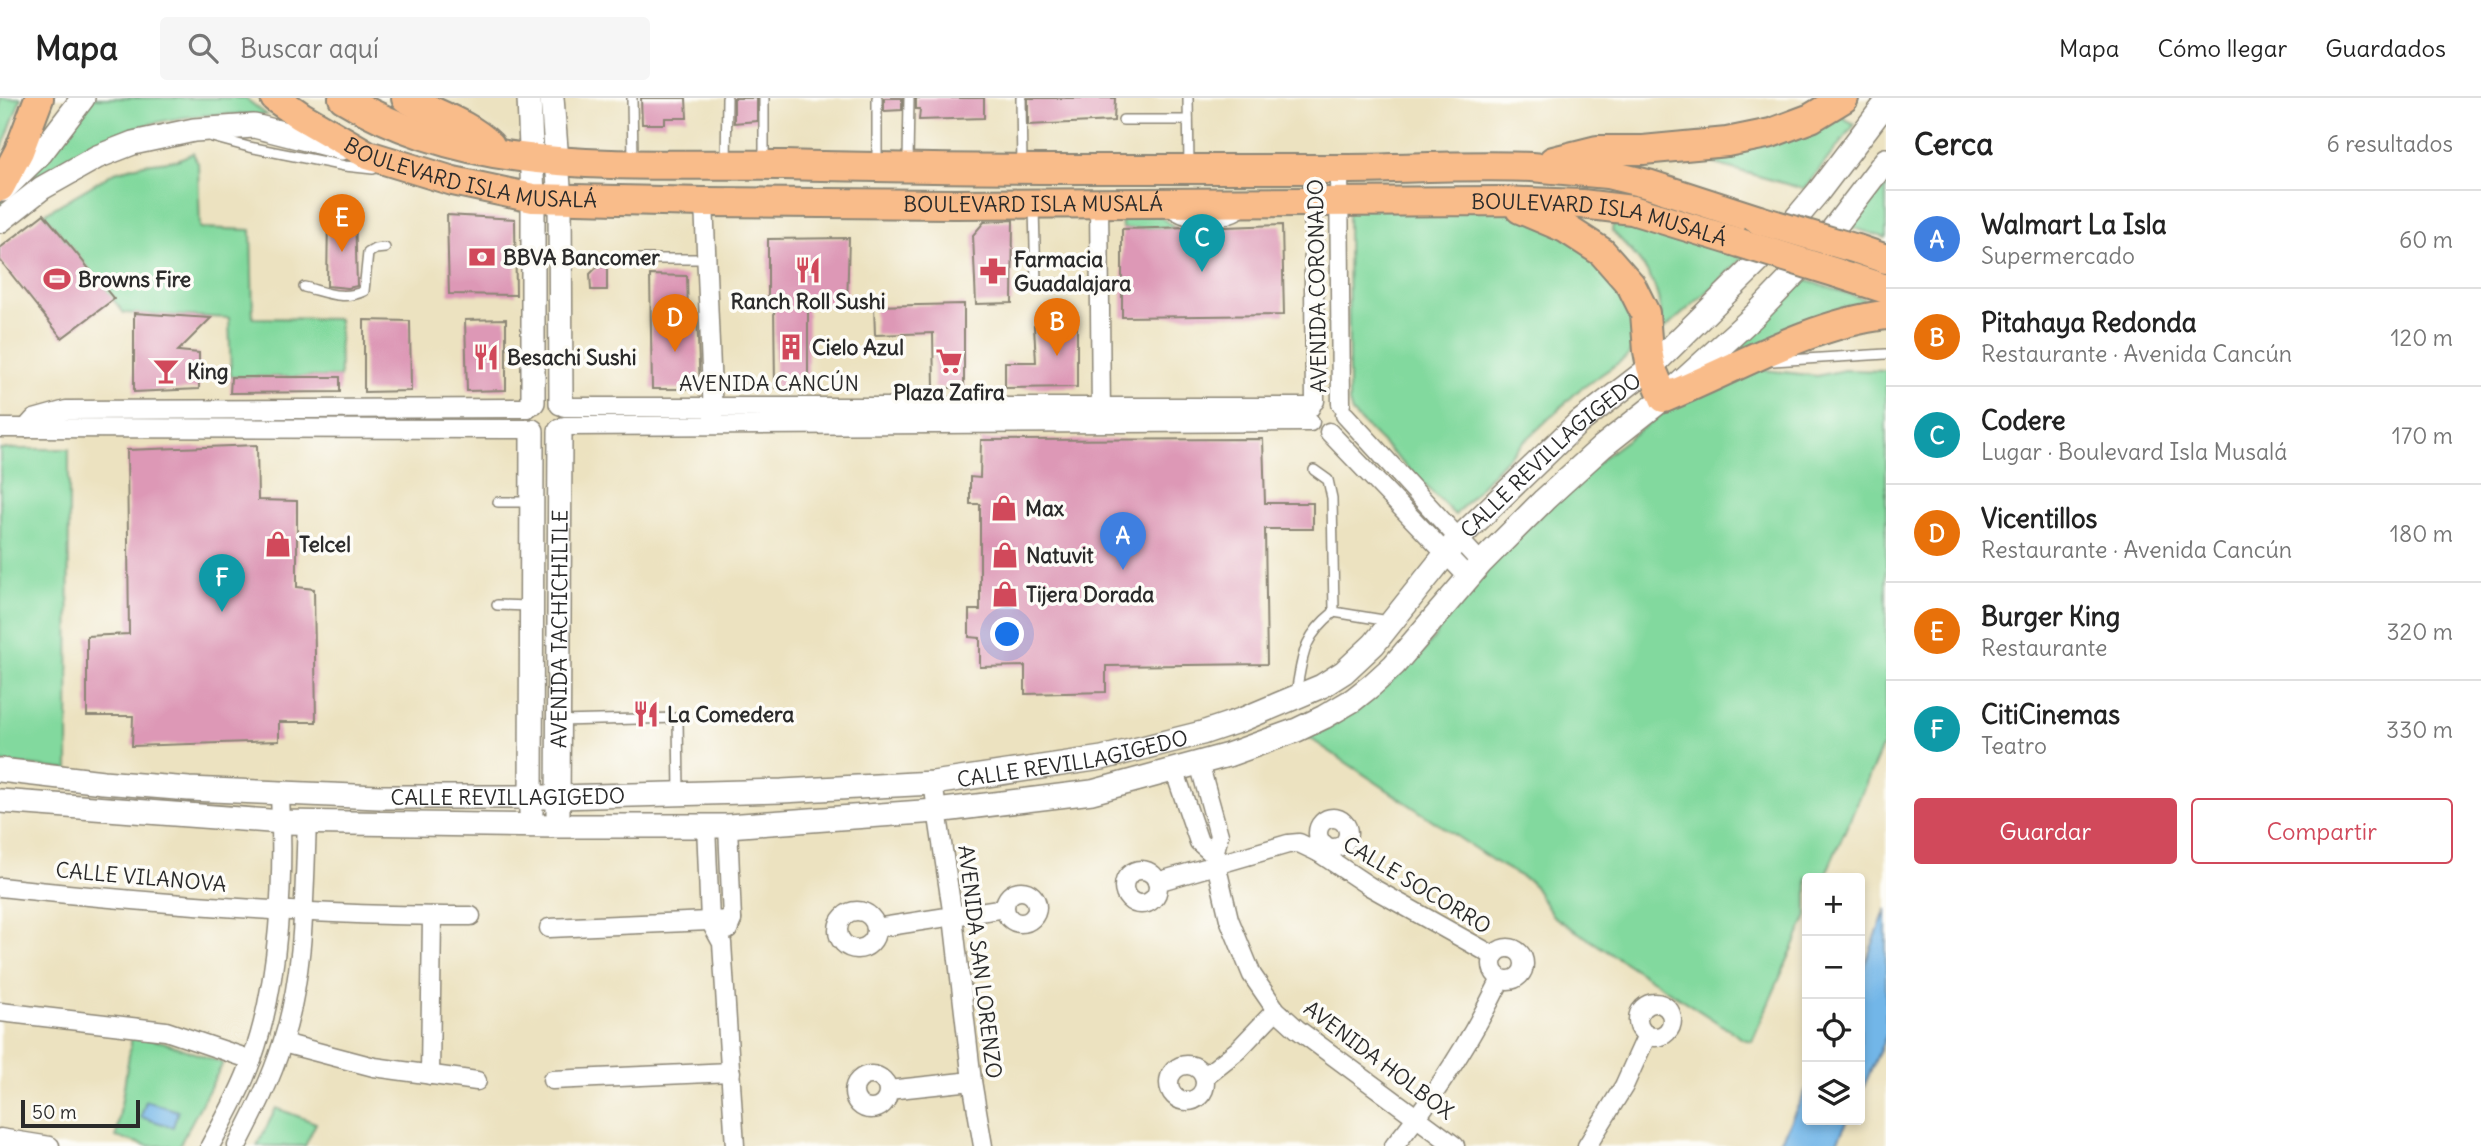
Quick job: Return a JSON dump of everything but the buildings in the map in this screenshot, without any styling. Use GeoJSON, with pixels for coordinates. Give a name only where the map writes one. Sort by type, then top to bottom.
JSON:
{"type":"FeatureCollection","features":[{"type":"Feature","properties":{"kind":"main road"},"geometry":{"type":"LineString","coordinates":[[0,187],[19,151],[39,98]]}},
{"type":"Feature","properties":{"kind":"main road","name":"BOULEVARD ISLA MUSALÁ"},"geometry":{"type":"LineString","coordinates":[[275,98],[368,155],[453,181],[547,198],[955,204],[1159,202],[1250,206],[1499,201],[1582,204],[1632,210],[1886,289]]}},
{"type":"Feature","properties":{"kind":"main road","name":"BOULEVARD ISLA MUSALÁ"},"geometry":{"type":"LineString","coordinates":[[342,98],[396,125],[445,141],[543,161],[633,166],[764,165],[956,170],[1532,167],[1607,174],[1648,184],[1886,259]]}},
{"type":"Feature","properties":{"kind":"main road"},"geometry":{"type":"LineString","coordinates":[[406,98],[480,135],[500,154]]}},
{"type":"Feature","properties":{"kind":"main road"},"geometry":{"type":"LineString","coordinates":[[1532,167],[1597,150],[1643,150],[1727,142],[1772,133],[1811,118],[1844,98]]}},
{"type":"Feature","properties":{"kind":"main road"},"geometry":{"type":"LineString","coordinates":[[955,204],[956,170]]}},
{"type":"Feature","properties":{"kind":"main road"},"geometry":{"type":"LineString","coordinates":[[1499,201],[1565,228],[1602,252],[1631,285],[1645,313],[1651,367],[1664,398],[1799,339],[1855,318],[1886,315]]}},
{"type":"Feature","properties":{"kind":"street"},"geometry":{"type":"LineString","coordinates":[[0,193],[41,153],[83,98]]}},
{"type":"Feature","properties":{"kind":"street","name":"AVENIDA TACHICHILTLE"},"geometry":{"type":"LineString","coordinates":[[529,98],[560,259],[562,417],[558,826]]}},
{"type":"Feature","properties":{"kind":"street","name":"AVENIDA TACHICHILTLE"},"geometry":{"type":"LineString","coordinates":[[543,161],[552,98]]}},
{"type":"Feature","properties":{"kind":"street","name":"CALLE REVILLAGIGEDO"},"geometry":{"type":"LineString","coordinates":[[0,770],[103,782],[280,794],[531,798],[679,794],[933,783],[1102,758],[1202,733],[1296,699],[1344,672],[1394,621],[1451,547],[1576,425],[1651,367],[1767,253],[1819,191],[1886,103]]}},
{"type":"Feature","properties":{"kind":"street"},"geometry":{"type":"LineString","coordinates":[[0,221],[42,188],[97,157],[133,143],[194,130],[254,126],[368,155]]}},
{"type":"Feature","properties":{"kind":"street","name":"CALLE REVILLAGIGEDO"},"geometry":{"type":"LineString","coordinates":[[0,801],[282,822],[717,825],[936,811],[1092,792],[1199,763],[1297,730],[1353,700],[1394,665],[1474,570],[1571,474],[1664,398],[1753,317],[1814,254],[1886,160]]}},
{"type":"Feature","properties":{"kind":"street","name":"AVENIDA CORONADO"},"geometry":{"type":"LineString","coordinates":[[1312,410],[1314,205],[1326,169]]}},
{"type":"Feature","properties":{"kind":"street","name":"AVENIDA CORONADO"},"geometry":{"type":"LineString","coordinates":[[1326,169],[1314,205],[1343,410]]}},
{"type":"Feature","properties":{"kind":"street","name":"AVENIDA TACHICHILTLE"},"geometry":{"type":"LineString","coordinates":[[531,825],[531,417],[547,198]]}},
{"type":"Feature","properties":{"kind":"street"},"geometry":{"type":"LineString","coordinates":[[704,202],[713,415]]}},
{"type":"Feature","properties":{"kind":"street"},"geometry":{"type":"LineString","coordinates":[[1100,202],[1101,414]]}},
{"type":"Feature","properties":{"kind":"street"},"geometry":{"type":"LineString","coordinates":[[1451,547],[1343,410],[1330,397],[1325,396],[1312,410],[1318,430],[1329,432],[1474,570]]}},
{"type":"Feature","properties":{"kind":"street"},"geometry":{"type":"LineString","coordinates":[[544,397],[562,417],[555,435],[543,436],[531,417],[544,397]]}},
{"type":"Feature","properties":{"kind":"street","name":"AVENIDA CANCÚN"},"geometry":{"type":"LineString","coordinates":[[562,417],[1312,410]]}},
{"type":"Feature","properties":{"kind":"street"},"geometry":{"type":"LineString","coordinates":[[1329,432],[1340,426],[1343,410]]}},
{"type":"Feature","properties":{"kind":"street"},"geometry":{"type":"LineString","coordinates":[[0,428],[531,417]]}},
{"type":"Feature","properties":{"kind":"street","name":"AVENIDA HOLBOX"},"geometry":{"type":"LineString","coordinates":[[1199,763],[1219,835],[1216,860],[1229,919],[1252,975],[1276,1010],[1455,1146]]}},
{"type":"Feature","properties":{"kind":"street","name":"AVENIDA HOLBOX"},"geometry":{"type":"LineString","coordinates":[[1174,769],[1199,842],[1216,860]]}},
{"type":"Feature","properties":{"kind":"street","name":"AVENIDA SAN LORENZO"},"geometry":{"type":"LineString","coordinates":[[933,783],[954,917],[972,1081],[983,1146]]}},
{"type":"Feature","properties":{"kind":"street"},"geometry":{"type":"LineString","coordinates":[[210,1146],[237,1096],[267,1005],[275,961],[282,822],[280,794]]}},
{"type":"Feature","properties":{"kind":"street"},"geometry":{"type":"LineString","coordinates":[[237,1146],[258,1105],[283,1043],[295,984],[303,912],[307,822]]}},
{"type":"Feature","properties":{"kind":"street"},"geometry":{"type":"LineString","coordinates":[[717,825],[732,920],[722,943]]}},
{"type":"Feature","properties":{"kind":"street"},"geometry":{"type":"LineString","coordinates":[[717,825],[710,921],[722,943],[735,1146]]}},
{"type":"Feature","properties":{"kind":"street","name":"CALLE SOCORRO"},"geometry":{"type":"LineString","coordinates":[[1157,883],[1216,860],[1299,843],[1321,848],[1369,886],[1494,956]]}},
{"type":"Feature","properties":{"kind":"street","name":"CALLE VILANOVA"},"geometry":{"type":"LineString","coordinates":[[0,887],[303,912],[471,916]]}},
{"type":"Feature","properties":{"kind":"street"},"geometry":{"type":"LineString","coordinates":[[876,928],[1005,908]]}},
{"type":"Feature","properties":{"kind":"street"},"geometry":{"type":"LineString","coordinates":[[430,1075],[432,916]]}},
{"type":"Feature","properties":{"kind":"street"},"geometry":{"type":"LineString","coordinates":[[549,928],[732,920]]}},
{"type":"Feature","properties":{"kind":"street"},"geometry":{"type":"LineString","coordinates":[[1507,948],[1517,951],[1524,965],[1520,975],[1511,980],[1501,979],[1493,971],[1494,956],[1507,948]]}},
{"type":"Feature","properties":{"kind":"street"},"geometry":{"type":"LineString","coordinates":[[1394,1146],[1418,1117],[1454,1062],[1501,979]]}},
{"type":"Feature","properties":{"kind":"street"},"geometry":{"type":"LineString","coordinates":[[1204,1077],[1238,1050],[1276,1010]]}},
{"type":"Feature","properties":{"kind":"street"},"geometry":{"type":"LineString","coordinates":[[0,1012],[166,1031],[251,1060]]}},
{"type":"Feature","properties":{"kind":"street"},"geometry":{"type":"LineString","coordinates":[[1587,1146],[1624,1086],[1647,1035]]}},
{"type":"Feature","properties":{"kind":"street"},"geometry":{"type":"LineString","coordinates":[[283,1043],[374,1067],[477,1081]]}},
{"type":"Feature","properties":{"kind":"street"},"geometry":{"type":"LineString","coordinates":[[552,1080],[731,1072]]}},
{"type":"Feature","properties":{"kind":"street"},"geometry":{"type":"LineString","coordinates":[[888,1090],[972,1081]]}},
{"type":"Feature","properties":{"kind":"street"},"geometry":{"type":"LineString","coordinates":[[237,1096],[258,1105]]}},
{"type":"Feature","properties":{"kind":"street"},"geometry":{"type":"LineString","coordinates":[[0,1138],[50,1146]]}},
{"type":"Feature","properties":{"kind":"lane"},"geometry":{"type":"LineString","coordinates":[[632,98],[633,166]]}},
{"type":"Feature","properties":{"kind":"lane"},"geometry":{"type":"LineString","coordinates":[[726,165],[727,98]]}},
{"type":"Feature","properties":{"kind":"lane"},"geometry":{"type":"LineString","coordinates":[[764,98],[764,165]]}},
{"type":"Feature","properties":{"kind":"lane"},"geometry":{"type":"LineString","coordinates":[[877,98],[877,168]]}},
{"type":"Feature","properties":{"kind":"lane"},"geometry":{"type":"LineString","coordinates":[[908,168],[909,98]]}},
{"type":"Feature","properties":{"kind":"lane"},"geometry":{"type":"LineString","coordinates":[[1021,98],[1022,170]]}},
{"type":"Feature","properties":{"kind":"lane"},"geometry":{"type":"LineString","coordinates":[[1188,98],[1189,168]]}},
{"type":"Feature","properties":{"kind":"lane"},"geometry":{"type":"LineString","coordinates":[[1123,120],[1188,120]]}},
{"type":"Feature","properties":{"kind":"lane"},"geometry":{"type":"LineString","coordinates":[[194,130],[249,147],[345,166],[372,169],[406,167]]}},
{"type":"Feature","properties":{"kind":"lane"},"geometry":{"type":"LineString","coordinates":[[1034,202],[1036,283],[1100,285]]}},
{"type":"Feature","properties":{"kind":"lane"},"geometry":{"type":"LineString","coordinates":[[304,287],[332,296],[364,292],[368,253],[385,248]]}},
{"type":"Feature","properties":{"kind":"lane"},"geometry":{"type":"LineString","coordinates":[[560,259],[707,259]]}},
{"type":"Feature","properties":{"kind":"lane"},"geometry":{"type":"LineString","coordinates":[[1741,366],[1791,358],[1886,354]]}},
{"type":"Feature","properties":{"kind":"lane"},"geometry":{"type":"LineString","coordinates":[[1314,470],[1328,480],[1332,498],[1334,612]]}},
{"type":"Feature","properties":{"kind":"lane"},"geometry":{"type":"LineString","coordinates":[[499,502],[531,502]]}},
{"type":"Feature","properties":{"kind":"lane"},"geometry":{"type":"LineString","coordinates":[[497,606],[531,606]]}},
{"type":"Feature","properties":{"kind":"lane"},"geometry":{"type":"LineString","coordinates":[[1296,699],[1307,640],[1318,625],[1334,612],[1394,621]]}},
{"type":"Feature","properties":{"kind":"lane"},"geometry":{"type":"LineString","coordinates":[[559,721],[678,718],[679,794]]}},
{"type":"Feature","properties":{"kind":"green space"},"geometry":{"type":"Polygon","coordinates":[[[0,98],[21,98],[0,154],[0,98]]]}},
{"type":"Feature","properties":{"kind":"green space"},"geometry":{"type":"Polygon","coordinates":[[[90,98],[245,98],[267,115],[222,114],[178,118],[135,128],[93,145],[69,159],[0,210],[0,203],[39,164],[90,98]]]}},
{"type":"Feature","properties":{"kind":"green space"},"geometry":{"type":"Polygon","coordinates":[[[1843,114],[1845,119],[1855,124],[1804,189],[1644,144],[1843,114]]]}},
{"type":"Feature","properties":{"kind":"green space"},"geometry":{"type":"Polygon","coordinates":[[[193,153],[198,163],[200,228],[251,230],[253,318],[339,319],[340,377],[231,377],[229,318],[124,313],[44,214],[115,172],[144,164],[177,160],[193,153]]]}},
{"type":"Feature","properties":{"kind":"green space"},"geometry":{"type":"Polygon","coordinates":[[[1886,185],[1886,238],[1851,227],[1886,185]]]}},
{"type":"Feature","properties":{"kind":"green space"},"geometry":{"type":"Polygon","coordinates":[[[1491,200],[1607,252],[1639,337],[1628,356],[1578,391],[1504,461],[1455,515],[1352,413],[1349,403],[1348,207],[1491,200]]]}},
{"type":"Feature","properties":{"kind":"green space"},"geometry":{"type":"Polygon","coordinates":[[[1616,203],[1760,241],[1661,332],[1659,301],[1649,275],[1612,231],[1616,203]]]}},
{"type":"Feature","properties":{"kind":"green space"},"geometry":{"type":"Polygon","coordinates":[[[1121,205],[1148,208],[1176,228],[1122,229],[1121,205]]]}},
{"type":"Feature","properties":{"kind":"green space"},"geometry":{"type":"Polygon","coordinates":[[[1805,280],[1870,301],[1817,317],[1734,360],[1731,355],[1805,280]]]}},
{"type":"Feature","properties":{"kind":"green space"},"geometry":{"type":"Polygon","coordinates":[[[1747,368],[1817,376],[1844,370],[1886,371],[1886,727],[1883,745],[1826,873],[1802,873],[1802,927],[1752,1041],[1743,1039],[1553,916],[1531,882],[1498,864],[1308,737],[1327,729],[1360,708],[1418,658],[1435,637],[1448,614],[1493,560],[1605,456],[1683,398],[1747,368]]]}},
{"type":"Feature","properties":{"kind":"green space"},"geometry":{"type":"Polygon","coordinates":[[[0,449],[69,449],[68,770],[0,762],[0,449]]]}},
{"type":"Feature","properties":{"kind":"green space"},"geometry":{"type":"Polygon","coordinates":[[[132,1036],[163,1042],[223,1063],[179,1146],[149,1146],[116,1137],[132,1036]]]}},
{"type":"Feature","properties":{"kind":"green space"},"geometry":{"type":"Polygon","coordinates":[[[276,1108],[316,1123],[305,1146],[257,1146],[276,1108]]]}},
{"type":"Feature","properties":{"kind":"water"},"geometry":{"type":"Polygon","coordinates":[[[1886,909],[1886,1036],[1865,1084],[1865,999],[1865,964],[1886,909]]]}},
{"type":"Feature","properties":{"kind":"water"},"geometry":{"type":"Polygon","coordinates":[[[1802,1098],[1802,1125],[1846,1125],[1835,1146],[1778,1146],[1802,1098]]]}},
{"type":"Feature","properties":{"kind":"water"},"geometry":{"type":"Polygon","coordinates":[[[146,1101],[178,1111],[173,1127],[141,1117],[146,1101]]]}},
{"type":"Feature","properties":{"kind":"place","name":"Burger King"},"geometry":{"type":"Point","coordinates":[342,252]}},
{"type":"Feature","properties":{"kind":"place","name":"BBVA Bancomer"},"geometry":{"type":"Point","coordinates":[482,257]}},
{"type":"Feature","properties":{"kind":"place","name":"Ranch Roll Sushi"},"geometry":{"type":"Point","coordinates":[808,270]}},
{"type":"Feature","properties":{"kind":"place","name":"Farmacia Guadalajara"},"geometry":{"type":"Point","coordinates":[993,271]}},
{"type":"Feature","properties":{"kind":"place","name":"Codere"},"geometry":{"type":"Point","coordinates":[1202,272]}},
{"type":"Feature","properties":{"kind":"place","name":"Browns Fire"},"geometry":{"type":"Point","coordinates":[57,279]}},
{"type":"Feature","properties":{"kind":"place","name":"Cielo Azul"},"geometry":{"type":"Point","coordinates":[791,347]}},
{"type":"Feature","properties":{"kind":"place","name":"Vicentillos"},"geometry":{"type":"Point","coordinates":[675,352]}},
{"type":"Feature","properties":{"kind":"place","name":"Pitahaya Redonda"},"geometry":{"type":"Point","coordinates":[1057,356]}},
{"type":"Feature","properties":{"kind":"place","name":"Besachi Sushi"},"geometry":{"type":"Point","coordinates":[486,357]}},
{"type":"Feature","properties":{"kind":"place","name":"Plaza Zafira"},"geometry":{"type":"Point","coordinates":[949,361]}},
{"type":"Feature","properties":{"kind":"place","name":"King"},"geometry":{"type":"Point","coordinates":[166,371]}},
{"type":"Feature","properties":{"kind":"place","name":"Max"},"geometry":{"type":"Point","coordinates":[1004,508]}},
{"type":"Feature","properties":{"kind":"place","name":"Telcel"},"geometry":{"type":"Point","coordinates":[278,544]}},
{"type":"Feature","properties":{"kind":"place","name":"Natuvit"},"geometry":{"type":"Point","coordinates":[1005,555]}},
{"type":"Feature","properties":{"kind":"place","name":"Walmart La Isla"},"geometry":{"type":"Point","coordinates":[1123,570]}},
{"type":"Feature","properties":{"kind":"place","name":"Tijera Dorada"},"geometry":{"type":"Point","coordinates":[1005,594]}},
{"type":"Feature","properties":{"kind":"place","name":"CitiCinemas"},"geometry":{"type":"Point","coordinates":[222,612]}},
{"type":"Feature","properties":{"kind":"place","name":"La Comedera"},"geometry":{"type":"Point","coordinates":[646,714]}}]}
